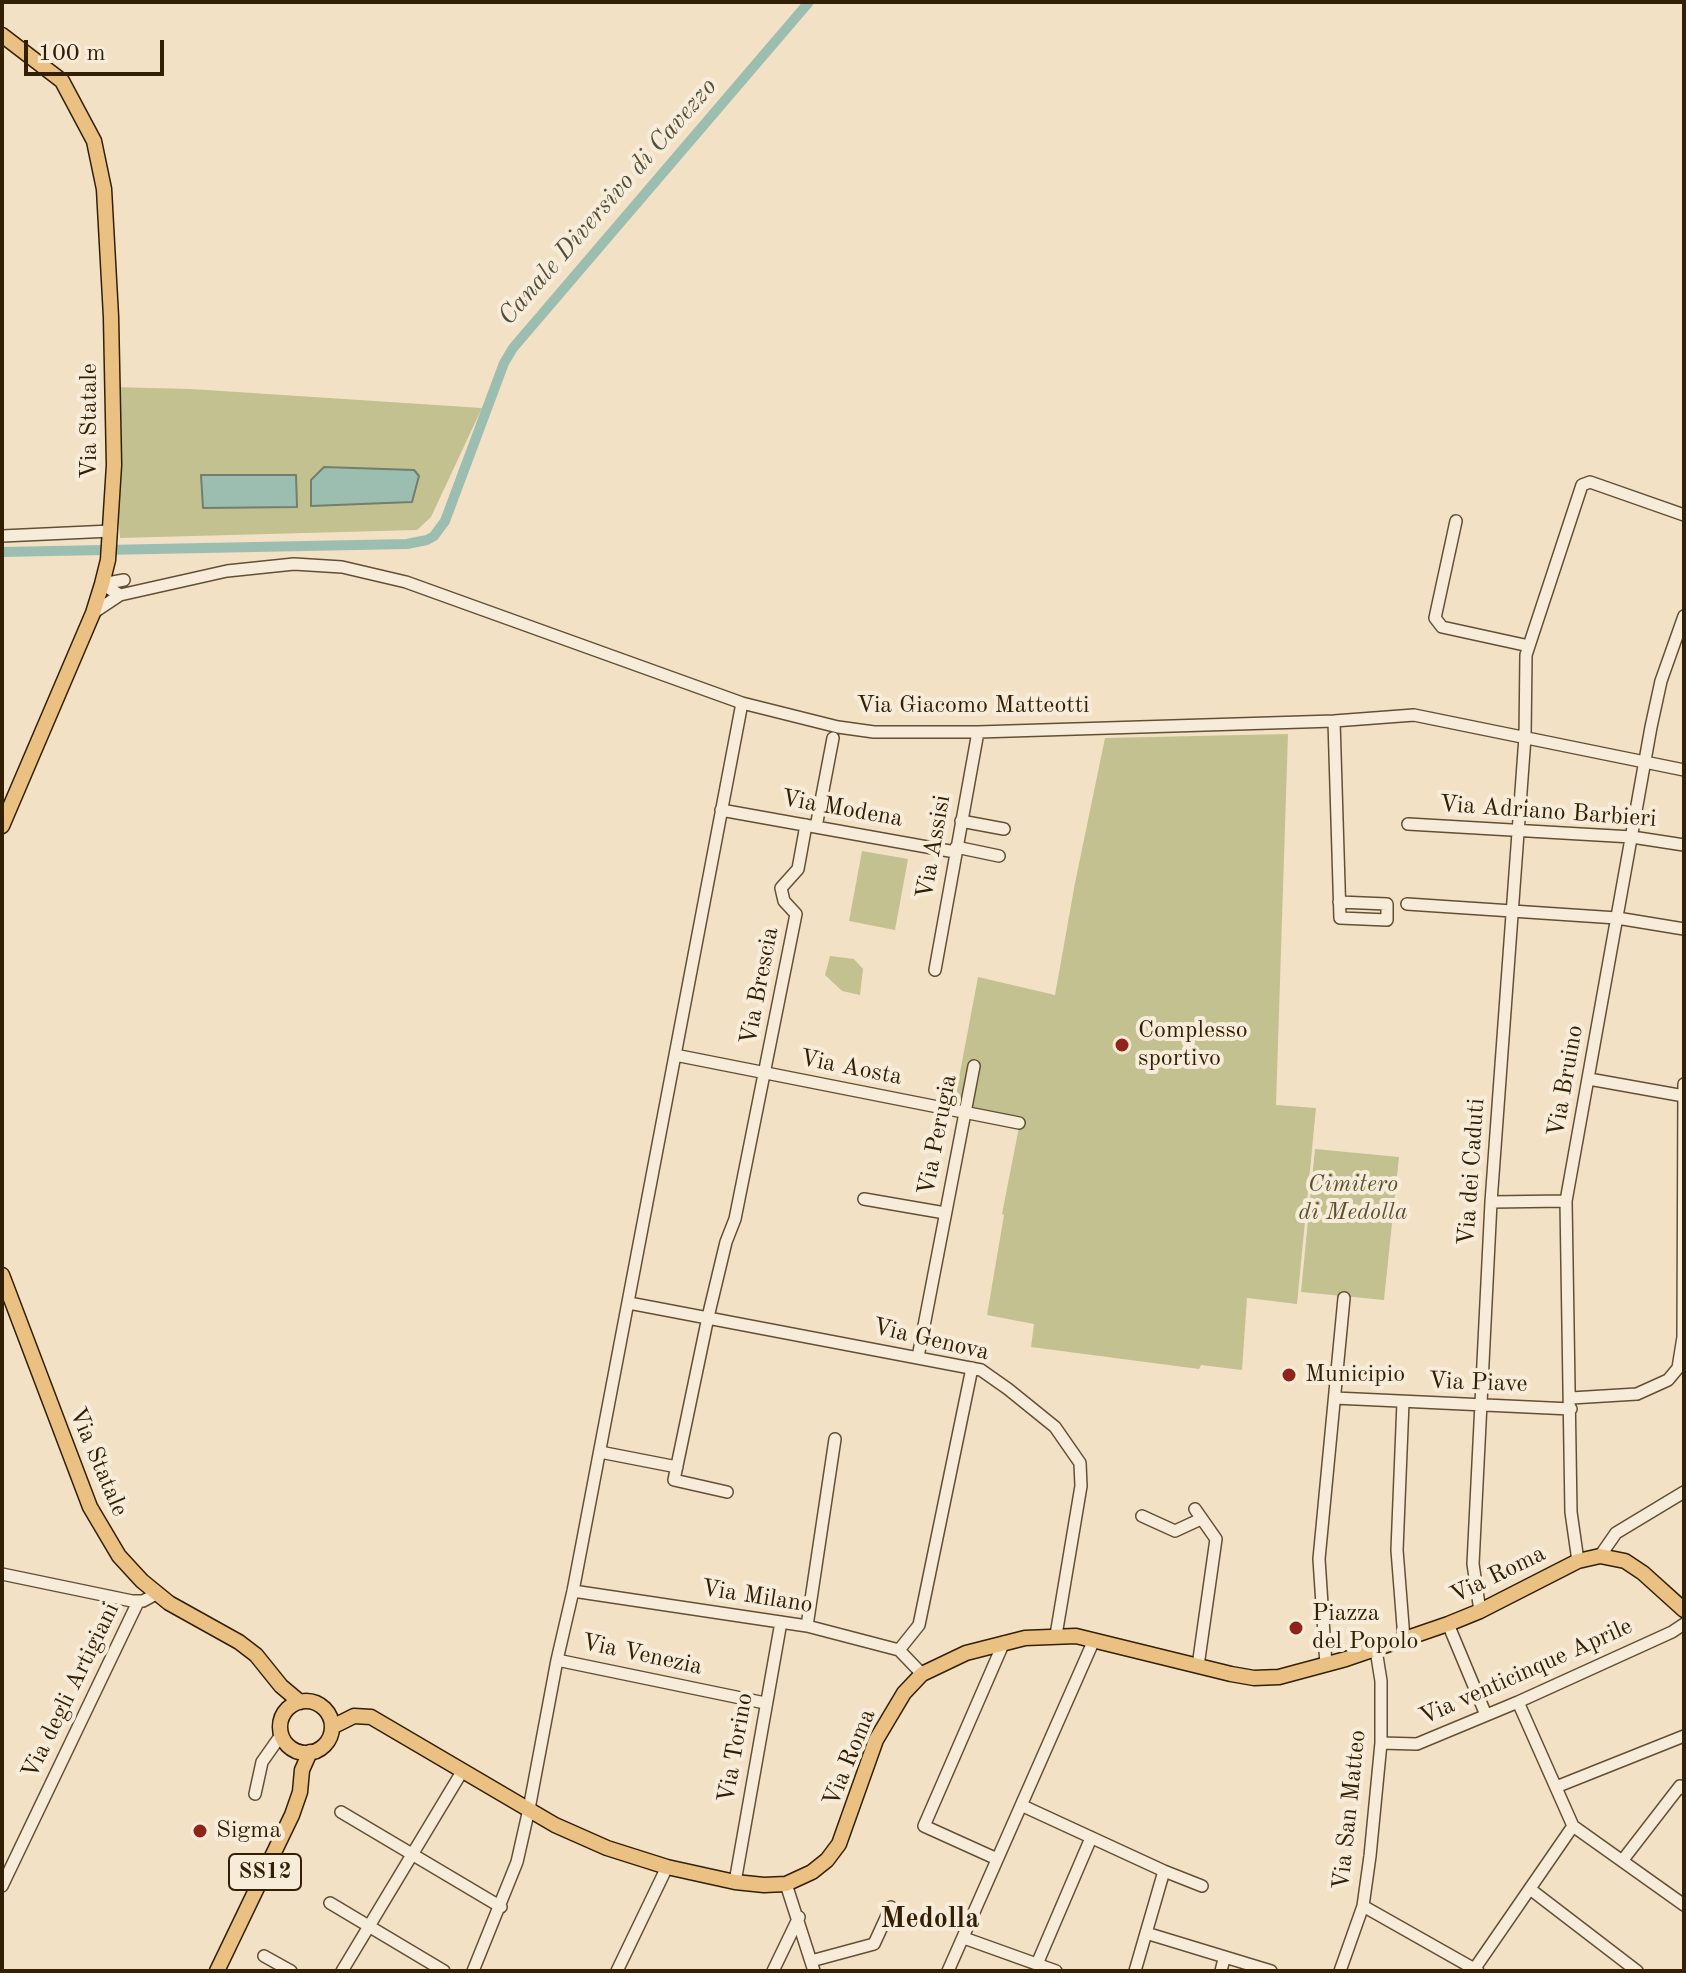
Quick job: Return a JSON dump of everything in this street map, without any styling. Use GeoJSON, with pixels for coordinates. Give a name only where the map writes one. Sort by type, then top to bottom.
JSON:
{"type":"FeatureCollection","features":[{"type":"Feature","properties":{"kind":"main road","name":"Via Statale"},"geometry":{"type":"LineString","coordinates":[[2,35],[62,81],[94,141],[104,189],[114,465],[108,562],[102,584],[93,613],[2,826]]}},
{"type":"Feature","properties":{"kind":"main road","name":"Via Statale"},"geometry":{"type":"LineString","coordinates":[[2,1275],[90,1507],[119,1556],[156,1594],[247,1648],[300,1702]]}},
{"type":"Feature","properties":{"kind":"main road","name":"Via Roma"},"geometry":{"type":"LineString","coordinates":[[786,1884],[812,1872],[827,1860],[839,1844],[876,1740],[904,1693],[922,1674],[954,1658],[1004,1642],[1056,1635],[1094,1640],[1254,1678],[1279,1677],[1300,1665],[1326,1665],[1448,1624],[1578,1561],[1600,1556]]}},
{"type":"Feature","properties":{"kind":"main road"},"geometry":{"type":"LineString","coordinates":[[1600,1556],[1625,1561],[1684,1610]]}},
{"type":"Feature","properties":{"kind":"main road","name":"Via Statale"},"geometry":{"type":"LineString","coordinates":[[281,1686],[286,1711]]}},
{"type":"Feature","properties":{"kind":"main road"},"geometry":{"type":"LineString","coordinates":[[302,1770],[293,1748],[281,1735],[286,1711],[300,1702],[311,1702],[326,1711],[349,1717]]}},
{"type":"Feature","properties":{"kind":"main road"},"geometry":{"type":"LineString","coordinates":[[326,1711],[332,1727]]}},
{"type":"Feature","properties":{"kind":"main road"},"geometry":{"type":"LineString","coordinates":[[302,1770],[310,1752],[325,1744],[332,1727],[349,1717],[361,1715],[374,1718],[579,1837],[667,1867],[735,1882],[786,1884]]}},
{"type":"Feature","properties":{"kind":"main road"},"geometry":{"type":"LineString","coordinates":[[293,1748],[310,1752]]}},
{"type":"Feature","properties":{"kind":"main road","name":"SS12"},"geometry":{"type":"LineString","coordinates":[[217,1971],[292,1815],[300,1792],[302,1770]]}},
{"type":"Feature","properties":{"kind":"street","name":"Via dei Caduti"},"geometry":{"type":"LineString","coordinates":[[1480,1611],[1473,1564],[1491,1202],[1525,737],[1526,655],[1582,485],[1590,482],[1684,515]]}},
{"type":"Feature","properties":{"kind":"street"},"geometry":{"type":"LineString","coordinates":[[1456,521],[1435,618],[1442,627],[1529,646]]}},
{"type":"Feature","properties":{"kind":"street"},"geometry":{"type":"LineString","coordinates":[[2,536],[110,535]]}},
{"type":"Feature","properties":{"kind":"street"},"geometry":{"type":"LineString","coordinates":[[108,562],[124,580],[140,589]]}},
{"type":"Feature","properties":{"kind":"street","name":"Via Giacomo Matteotti"},"geometry":{"type":"LineString","coordinates":[[93,613],[120,595],[140,589],[262,565],[342,567],[406,582],[742,703],[838,727],[874,732],[978,732],[1334,721],[1414,715],[1684,770]]}},
{"type":"Feature","properties":{"kind":"street"},"geometry":{"type":"LineString","coordinates":[[102,584],[124,580]]}},
{"type":"Feature","properties":{"kind":"street"},"geometry":{"type":"LineString","coordinates":[[102,584],[120,595]]}},
{"type":"Feature","properties":{"kind":"street","name":"Via Bruino"},"geometry":{"type":"LineString","coordinates":[[1578,1561],[1571,1512],[1566,1201],[1644,763],[1661,681],[1684,616]]}},
{"type":"Feature","properties":{"kind":"street"},"geometry":{"type":"LineString","coordinates":[[473,1971],[517,1862],[529,1809],[629,1303],[742,703]]}},
{"type":"Feature","properties":{"kind":"street"},"geometry":{"type":"LineString","coordinates":[[1334,721],[1339,902]]}},
{"type":"Feature","properties":{"kind":"street","name":"Via Assisi"},"geometry":{"type":"LineString","coordinates":[[935,970],[978,732]]}},
{"type":"Feature","properties":{"kind":"street"},"geometry":{"type":"LineString","coordinates":[[811,826],[833,738]]}},
{"type":"Feature","properties":{"kind":"street","name":"Via Modena"},"geometry":{"type":"LineString","coordinates":[[721,810],[999,856]]}},
{"type":"Feature","properties":{"kind":"street"},"geometry":{"type":"LineString","coordinates":[[961,821],[1004,829]]}},
{"type":"Feature","properties":{"kind":"street","name":"Via Adriano Barbieri"},"geometry":{"type":"LineString","coordinates":[[1408,824],[1518,828],[1632,837],[1684,845]]}},
{"type":"Feature","properties":{"kind":"street","name":"Via Brescia"},"geometry":{"type":"LineString","coordinates":[[766,1073],[796,914],[784,901],[781,888],[798,869],[811,826]]}},
{"type":"Feature","properties":{"kind":"street"},"geometry":{"type":"LineString","coordinates":[[1407,904],[1617,918],[1684,929]]}},
{"type":"Feature","properties":{"kind":"street","name":"Via Aosta"},"geometry":{"type":"LineString","coordinates":[[675,1055],[1019,1123]]}},
{"type":"Feature","properties":{"kind":"street","name":"Via Perugia"},"geometry":{"type":"LineString","coordinates":[[918,1357],[974,1066]]}},
{"type":"Feature","properties":{"kind":"street"},"geometry":{"type":"LineString","coordinates":[[727,1492],[674,1480],[708,1317],[726,1242],[735,1219],[766,1073]]}},
{"type":"Feature","properties":{"kind":"street"},"geometry":{"type":"LineString","coordinates":[[1589,1079],[1684,1096],[1684,1084]]}},
{"type":"Feature","properties":{"kind":"street","name":"Via Piave"},"geometry":{"type":"LineString","coordinates":[[1335,1398],[1482,1405],[1571,1404],[1637,1394],[1668,1380],[1678,1368],[1683,1337],[1684,1096]]}},
{"type":"Feature","properties":{"kind":"street","name":"Via Perugia"},"geometry":{"type":"LineString","coordinates":[[864,1199],[945,1213]]}},
{"type":"Feature","properties":{"kind":"street"},"geometry":{"type":"LineString","coordinates":[[1491,1202],[1566,1201]]}},
{"type":"Feature","properties":{"kind":"street"},"geometry":{"type":"LineString","coordinates":[[1326,1665],[1319,1559],[1344,1298]]}},
{"type":"Feature","properties":{"kind":"street","name":"Via Genova"},"geometry":{"type":"LineString","coordinates":[[629,1303],[918,1357],[972,1368],[990,1375],[1055,1427],[1080,1463],[1081,1486],[1056,1635]]}},
{"type":"Feature","properties":{"kind":"street"},"geometry":{"type":"LineString","coordinates":[[922,1674],[899,1650],[919,1625],[972,1368]]}},
{"type":"Feature","properties":{"kind":"street"},"geometry":{"type":"LineString","coordinates":[[1403,1402],[1397,1550],[1404,1639]]}},
{"type":"Feature","properties":{"kind":"street"},"geometry":{"type":"LineString","coordinates":[[807,1626],[835,1439]]}},
{"type":"Feature","properties":{"kind":"street"},"geometry":{"type":"LineString","coordinates":[[600,1452],[677,1467]]}},
{"type":"Feature","properties":{"kind":"street"},"geometry":{"type":"LineString","coordinates":[[1600,1556],[1616,1533],[1684,1492]]}},
{"type":"Feature","properties":{"kind":"street"},"geometry":{"type":"LineString","coordinates":[[1142,1516],[1175,1531],[1198,1514],[1216,1539],[1198,1666]]}},
{"type":"Feature","properties":{"kind":"street"},"geometry":{"type":"LineString","coordinates":[[2,1574],[138,1602],[156,1594]]}},
{"type":"Feature","properties":{"kind":"street","name":"Via Milano"},"geometry":{"type":"LineString","coordinates":[[573,1591],[807,1626],[899,1650]]}},
{"type":"Feature","properties":{"kind":"street","name":"Via degli Artigiani"},"geometry":{"type":"LineString","coordinates":[[2,1886],[6,1865],[138,1602]]}},
{"type":"Feature","properties":{"kind":"street","name":"Via Torino"},"geometry":{"type":"LineString","coordinates":[[735,1882],[781,1622]]}},
{"type":"Feature","properties":{"kind":"street"},"geometry":{"type":"LineString","coordinates":[[1448,1624],[1486,1715]]}},
{"type":"Feature","properties":{"kind":"street","name":"Via venticinque Aprile"},"geometry":{"type":"LineString","coordinates":[[1381,1743],[1417,1744],[1518,1702],[1684,1624]]}},
{"type":"Feature","properties":{"kind":"street"},"geometry":{"type":"LineString","coordinates":[[948,1971],[1094,1640]]}},
{"type":"Feature","properties":{"kind":"street"},"geometry":{"type":"LineString","coordinates":[[997,1859],[924,1826],[1004,1642]]}},
{"type":"Feature","properties":{"kind":"street","name":"Via San Matteo"},"geometry":{"type":"LineString","coordinates":[[1340,1971],[1363,1906],[1381,1743],[1381,1681],[1376,1650]]}},
{"type":"Feature","properties":{"kind":"street","name":"Via Venezia"},"geometry":{"type":"LineString","coordinates":[[557,1660],[765,1703]]}},
{"type":"Feature","properties":{"kind":"street"},"geometry":{"type":"LineString","coordinates":[[1518,1702],[1573,1826],[1684,1905]]}},
{"type":"Feature","properties":{"kind":"street"},"geometry":{"type":"LineString","coordinates":[[255,1794],[262,1762],[281,1735]]}},
{"type":"Feature","properties":{"kind":"street"},"geometry":{"type":"LineString","coordinates":[[1556,1787],[1684,1736]]}},
{"type":"Feature","properties":{"kind":"street"},"geometry":{"type":"LineString","coordinates":[[342,1971],[463,1770]]}},
{"type":"Feature","properties":{"kind":"street"},"geometry":{"type":"LineString","coordinates":[[1622,1861],[1680,1786],[1684,1789]]}},
{"type":"Feature","properties":{"kind":"street"},"geometry":{"type":"LineString","coordinates":[[1023,1806],[1202,1886]]}},
{"type":"Feature","properties":{"kind":"street"},"geometry":{"type":"LineString","coordinates":[[341,1812],[501,1907]]}},
{"type":"Feature","properties":{"kind":"street"},"geometry":{"type":"LineString","coordinates":[[1363,1906],[1475,1970],[1573,1826]]}},
{"type":"Feature","properties":{"kind":"street"},"geometry":{"type":"LineString","coordinates":[[1037,1964],[1091,1838]]}},
{"type":"Feature","properties":{"kind":"street"},"geometry":{"type":"LineString","coordinates":[[617,1971],[667,1867]]}},
{"type":"Feature","properties":{"kind":"street"},"geometry":{"type":"LineString","coordinates":[[1135,1971],[1164,1871]]}},
{"type":"Feature","properties":{"kind":"street"},"geometry":{"type":"LineString","coordinates":[[786,1884],[813,1966],[874,1944],[891,1907]]}},
{"type":"Feature","properties":{"kind":"street"},"geometry":{"type":"LineString","coordinates":[[1530,1889],[1637,1971]]}},
{"type":"Feature","properties":{"kind":"street"},"geometry":{"type":"LineString","coordinates":[[330,1903],[444,1971]]}},
{"type":"Feature","properties":{"kind":"street"},"geometry":{"type":"LineString","coordinates":[[773,1971],[799,1917]]}},
{"type":"Feature","properties":{"kind":"street"},"geometry":{"type":"LineString","coordinates":[[1146,1933],[1223,1965],[1271,1971]]}},
{"type":"Feature","properties":{"kind":"street"},"geometry":{"type":"LineString","coordinates":[[964,1938],[1056,1971]]}},
{"type":"Feature","properties":{"kind":"street"},"geometry":{"type":"LineString","coordinates":[[264,1956],[291,1971]]}},
{"type":"Feature","properties":{"kind":"green space"},"geometry":{"type":"Polygon","coordinates":[[[109,387],[191,389],[482,408],[431,517],[417,530],[120,538],[109,387]]]}},
{"type":"Feature","properties":{"kind":"green space","name":"Complesso sportivo"},"geometry":{"type":"Polygon","coordinates":[[[1288,734],[1276,1105],[1316,1108],[1297,1304],[1247,1298],[1242,1370],[1201,1365],[1199,1369],[1031,1347],[1034,1324],[987,1315],[1019,1127],[952,1115],[978,977],[1055,995],[1105,738],[1288,734]]]}},
{"type":"Feature","properties":{"kind":"green space"},"geometry":{"type":"Polygon","coordinates":[[[862,851],[908,859],[895,930],[849,921],[862,851]]]}},
{"type":"Feature","properties":{"kind":"green space"},"geometry":{"type":"Polygon","coordinates":[[[830,956],[854,959],[863,969],[860,995],[842,991],[825,975],[830,956]]]}},
{"type":"Feature","properties":{"kind":"green space","name":"Cimitero di Medolla"},"geometry":{"type":"Polygon","coordinates":[[[1315,1149],[1399,1157],[1384,1300],[1301,1292],[1315,1149]]]}},
{"type":"Feature","properties":{"kind":"shaded area"},"geometry":{"type":"Polygon","coordinates":[[[324,467],[414,470],[419,476],[412,502],[311,506],[311,480],[324,467]]]}},
{"type":"Feature","properties":{"kind":"shaded area"},"geometry":{"type":"Polygon","coordinates":[[[201,475],[296,475],[297,507],[203,508],[201,475]]]}},
{"type":"Feature","properties":{"kind":"waterway","name":"Canale Diversivo di Cavezzo"},"geometry":{"type":"LineString","coordinates":[[2,552],[407,544],[434,536],[445,521],[504,363],[513,348],[809,2]]}},
{"type":"Feature","properties":{"kind":"place","name":"Complesso sportivo"},"geometry":{"type":"Point","coordinates":[1122,1045]}},
{"type":"Feature","properties":{"kind":"place","name":"Municipio"},"geometry":{"type":"Point","coordinates":[1289,1375]}},
{"type":"Feature","properties":{"kind":"place","name":"Piazza del Popolo"},"geometry":{"type":"Point","coordinates":[1296,1628]}},
{"type":"Feature","properties":{"kind":"place","name":"Sigma"},"geometry":{"type":"Point","coordinates":[200,1831]}},
{"type":"Feature","properties":{"kind":"district","name":"Medolla"},"geometry":{"type":"Point","coordinates":[930,1920]}}]}
